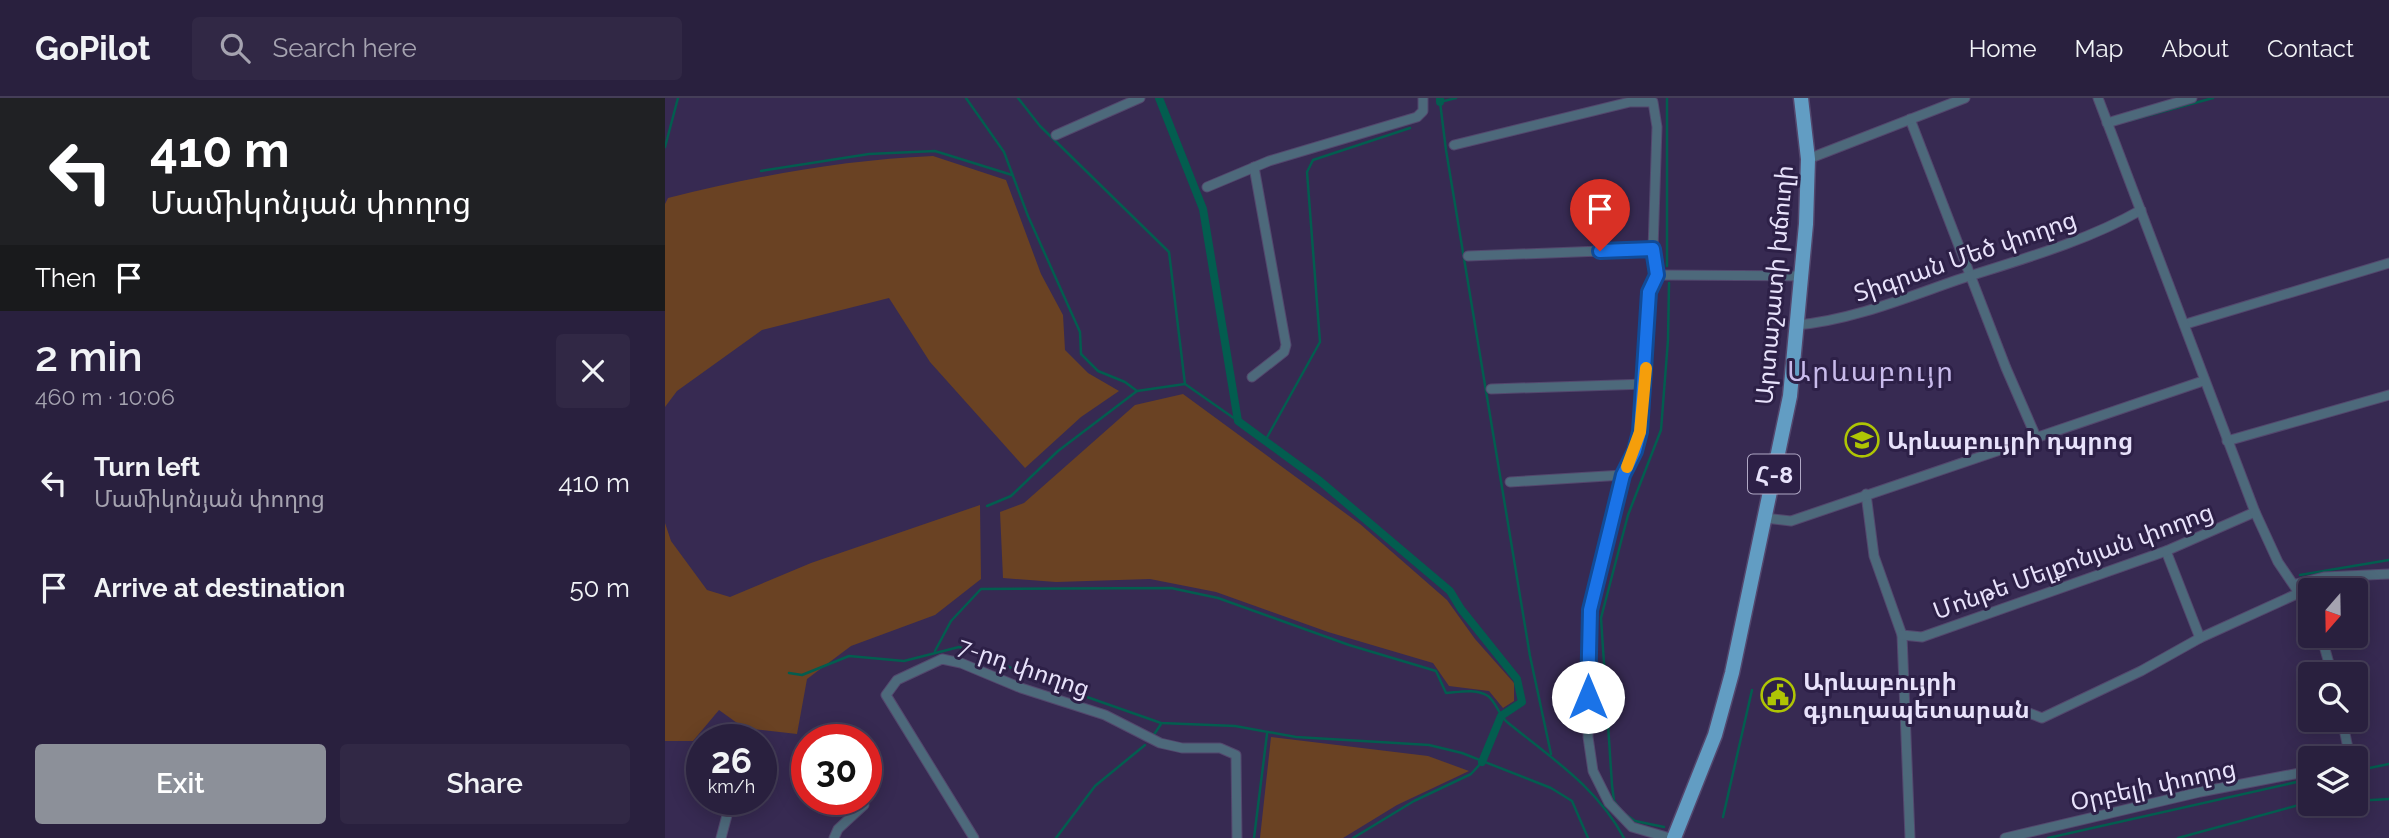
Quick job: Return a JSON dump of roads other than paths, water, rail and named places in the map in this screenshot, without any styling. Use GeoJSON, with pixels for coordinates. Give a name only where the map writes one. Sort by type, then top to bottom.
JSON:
{"type":"FeatureCollection","features":[{"type":"Feature","properties":{"kind":"main road","name":"Արտաշատի խճուղի"},"geometry":{"type":"LineString","coordinates":[[1672,838],[1724,706],[1790,396],[1808,159],[1801,98]]}},
{"type":"Feature","properties":{"kind":"street"},"geometry":{"type":"LineString","coordinates":[[1056,135],[1140,98]]}},
{"type":"Feature","properties":{"kind":"street"},"geometry":{"type":"LineString","coordinates":[[1207,187],[1254,166],[1417,117],[1423,111],[1423,98]]}},
{"type":"Feature","properties":{"kind":"street"},"geometry":{"type":"LineString","coordinates":[[1808,159],[1965,98]]}},
{"type":"Feature","properties":{"kind":"street"},"geometry":{"type":"LineString","coordinates":[[2029,713],[2042,718],[2141,671],[2298,589],[2278,562],[2255,512],[2203,381],[2186,324],[2098,98]]}},
{"type":"Feature","properties":{"kind":"street"},"geometry":{"type":"LineString","coordinates":[[2107,123],[2192,98]]}},
{"type":"Feature","properties":{"kind":"street"},"geometry":{"type":"LineString","coordinates":[[1454,145],[1630,102],[1653,102],[1657,160],[1653,249],[1657,275],[1649,292],[1646,384],[1635,451],[1623,475],[1590,610],[1588,737],[1593,771],[1617,812],[1638,830],[1672,838]]}},
{"type":"Feature","properties":{"kind":"street"},"geometry":{"type":"LineString","coordinates":[[1910,119],[2006,368],[2036,437]]}},
{"type":"Feature","properties":{"kind":"street"},"geometry":{"type":"LineString","coordinates":[[1252,377],[1284,352],[1286,345],[1254,166]]}},
{"type":"Feature","properties":{"kind":"street","name":"Տիգրան Մեծ փողոց"},"geometry":{"type":"LineString","coordinates":[[1797,326],[1825,323],[1971,276],[2111,227],[2141,210]]}},
{"type":"Feature","properties":{"kind":"street"},"geometry":{"type":"LineString","coordinates":[[1468,256],[1653,249]]}},
{"type":"Feature","properties":{"kind":"street"},"geometry":{"type":"LineString","coordinates":[[2186,324],[2389,262]]}},
{"type":"Feature","properties":{"kind":"street"},"geometry":{"type":"LineString","coordinates":[[1657,275],[1801,276]]}},
{"type":"Feature","properties":{"kind":"street"},"geometry":{"type":"LineString","coordinates":[[1765,518],[1790,521],[2203,381]]}},
{"type":"Feature","properties":{"kind":"street"},"geometry":{"type":"LineString","coordinates":[[1491,390],[1646,384]]}},
{"type":"Feature","properties":{"kind":"street"},"geometry":{"type":"LineString","coordinates":[[2227,441],[2389,395]]}},
{"type":"Feature","properties":{"kind":"street"},"geometry":{"type":"LineString","coordinates":[[1510,482],[1623,475]]}},
{"type":"Feature","properties":{"kind":"street"},"geometry":{"type":"LineString","coordinates":[[1866,494],[1874,556],[1902,635],[1910,838]]}},
{"type":"Feature","properties":{"kind":"street","name":"Մոնթե Մելքոնյան փողոց"},"geometry":{"type":"LineString","coordinates":[[1902,635],[1922,637],[2166,551],[2255,512]]}},
{"type":"Feature","properties":{"kind":"street"},"geometry":{"type":"LineString","coordinates":[[2166,551],[2200,638]]}},
{"type":"Feature","properties":{"kind":"street"},"geometry":{"type":"LineString","coordinates":[[2322,578],[2389,574]]}},
{"type":"Feature","properties":{"kind":"street","name":"7-րդ փողոց"},"geometry":{"type":"LineString","coordinates":[[974,838],[886,695],[897,680],[942,659],[961,663],[1021,688],[1105,715],[1160,743],[1182,748],[1220,748],[1236,755],[1237,838]]}},
{"type":"Feature","properties":{"kind":"street","name":"Օրբելի փողոց"},"geometry":{"type":"LineString","coordinates":[[2005,838],[2200,792],[2298,773]]}},
{"type":"Feature","properties":{"kind":"street"},"geometry":{"type":"LineString","coordinates":[[720,838],[727,815]]}},
{"type":"Feature","properties":{"kind":"street"},"geometry":{"type":"LineString","coordinates":[[834,838],[838,829],[853,815]]}},
{"type":"Feature","properties":{"kind":"waterway"},"geometry":{"type":"LineString","coordinates":[[665,147],[678,98]]}},
{"type":"Feature","properties":{"kind":"waterway"},"geometry":{"type":"LineString","coordinates":[[966,98],[1004,152],[1028,216],[1080,332],[1081,354],[1098,371],[1125,382],[1137,391],[1185,384]]}},
{"type":"Feature","properties":{"kind":"waterway"},"geometry":{"type":"LineString","coordinates":[[1018,98],[1040,126],[1169,252],[1185,384],[1238,421]]}},
{"type":"Feature","properties":{"kind":"waterway"},"geometry":{"type":"LineString","coordinates":[[1159,98],[1203,209],[1238,421],[1320,481],[1450,591],[1461,609],[1517,679],[1522,702],[1501,716],[1482,762]]}},
{"type":"Feature","properties":{"kind":"waterway"},"geometry":{"type":"LineString","coordinates":[[1456,98],[1440,102],[1446,150],[1530,656],[1551,754]]}},
{"type":"Feature","properties":{"kind":"waterway"},"geometry":{"type":"LineString","coordinates":[[1667,98],[1667,266]]}},
{"type":"Feature","properties":{"kind":"waterway"},"geometry":{"type":"LineString","coordinates":[[2128,121],[2213,98]]}},
{"type":"Feature","properties":{"kind":"waterway"},"geometry":{"type":"LineString","coordinates":[[1265,441],[1320,342],[1307,172],[1313,160],[1410,128]]}},
{"type":"Feature","properties":{"kind":"waterway"},"geometry":{"type":"LineString","coordinates":[[761,171],[869,154],[935,151],[1012,175]]}},
{"type":"Feature","properties":{"kind":"waterway"},"geometry":{"type":"LineString","coordinates":[[1621,810],[1614,801],[1612,785],[1601,618],[1628,515],[1661,430],[1669,283]]}},
{"type":"Feature","properties":{"kind":"waterway"},"geometry":{"type":"LineString","coordinates":[[987,506],[1011,496],[1058,451],[1137,391]]}},
{"type":"Feature","properties":{"kind":"waterway"},"geometry":{"type":"LineString","coordinates":[[2300,575],[2389,560]]}},
{"type":"Feature","properties":{"kind":"waterway"},"geometry":{"type":"LineString","coordinates":[[935,651],[951,621],[981,589],[1171,588],[1218,598],[1349,645],[1436,671],[1446,693],[1473,691],[1488,696],[1507,722],[1586,788],[1613,820],[1624,838]]}},
{"type":"Feature","properties":{"kind":"waterway"},"geometry":{"type":"LineString","coordinates":[[789,673],[802,675],[849,656],[904,661],[959,647],[1067,690],[1161,723],[1235,726],[1296,737],[1429,745],[1462,753],[1551,788],[1572,801],[1588,838]]}},
{"type":"Feature","properties":{"kind":"waterway"},"geometry":{"type":"LineString","coordinates":[[1723,817],[1752,690]]}},
{"type":"Feature","properties":{"kind":"waterway"},"geometry":{"type":"LineString","coordinates":[[1153,736],[1161,724]]}},
{"type":"Feature","properties":{"kind":"waterway"},"geometry":{"type":"LineString","coordinates":[[1254,838],[1267,734]]}},
{"type":"Feature","properties":{"kind":"waterway"},"geometry":{"type":"LineString","coordinates":[[1056,838],[1095,786],[1145,745]]}},
{"type":"Feature","properties":{"kind":"waterway"},"geometry":{"type":"LineString","coordinates":[[1353,838],[1414,801],[1471,774],[1482,762]]}},
{"type":"Feature","properties":{"kind":"waterway"},"geometry":{"type":"LineString","coordinates":[[2368,768],[2389,764]]}},
{"type":"Feature","properties":{"kind":"waterway"},"geometry":{"type":"LineString","coordinates":[[2048,838],[2298,782]]}},
{"type":"Feature","properties":{"kind":"waterway"},"geometry":{"type":"LineString","coordinates":[[2368,800],[2389,799]]}},
{"type":"Feature","properties":{"kind":"waterway"},"geometry":{"type":"LineString","coordinates":[[2178,838],[2298,805]]}},
{"type":"Feature","properties":{"kind":"waterway"},"geometry":{"type":"LineString","coordinates":[[1625,814],[1635,821],[1664,827]]}},
{"type":"Feature","properties":{"kind":"place","name":"Արևաբույրի դպրոց"},"geometry":{"type":"Point","coordinates":[1862,440]}},
{"type":"Feature","properties":{"kind":"place","name":"Արևաբույրի գյուղապետարան"},"geometry":{"type":"Point","coordinates":[1778,695]}},
{"type":"Feature","properties":{"kind":"district","name":"Արևաբույր"},"geometry":{"type":"Point","coordinates":[1871,371]}}]}
